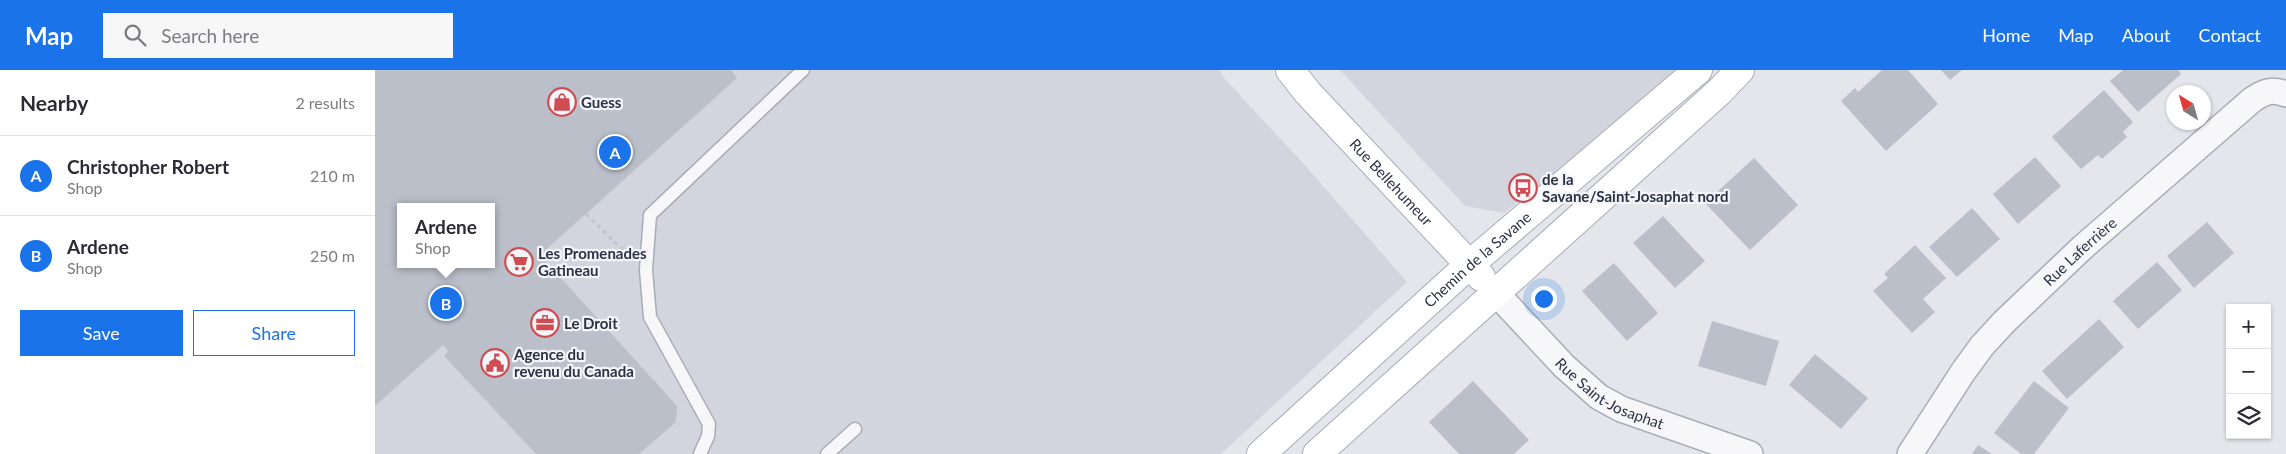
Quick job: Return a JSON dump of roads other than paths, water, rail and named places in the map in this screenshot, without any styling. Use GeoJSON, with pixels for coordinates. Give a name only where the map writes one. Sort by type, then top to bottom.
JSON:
{"type":"FeatureCollection","features":[{"type":"Feature","properties":{"kind":"street","name":"Rue Bellehumeur"},"geometry":{"type":"LineString","coordinates":[[1290,70],[1314,100],[1469,265],[1497,292]]}},
{"type":"Feature","properties":{"kind":"street","name":"Chemin de la Savane"},"geometry":{"type":"LineString","coordinates":[[1261,454],[1469,265],[1698,70]]}},
{"type":"Feature","properties":{"kind":"street"},"geometry":{"type":"LineString","coordinates":[[1317,454],[1740,70]]}},
{"type":"Feature","properties":{"kind":"street","name":"Rue Laferrière"},"geometry":{"type":"LineString","coordinates":[[1910,454],[1963,372],[1982,346],[2004,322],[2083,247],[2252,100],[2263,92],[2275,90],[2286,94]]}},
{"type":"Feature","properties":{"kind":"street","name":"Rue Saint-Josaphat"},"geometry":{"type":"LineString","coordinates":[[1497,292],[1564,366],[1599,397],[1621,409],[1750,454]]}},
{"type":"Feature","properties":{"kind":"lane"},"geometry":{"type":"LineString","coordinates":[[700,454],[708,436],[709,424],[650,317],[646,270],[650,215],[803,70]]}},
{"type":"Feature","properties":{"kind":"lane"},"geometry":{"type":"LineString","coordinates":[[827,454],[855,429]]}},
{"type":"Feature","properties":{"kind":"place","name":"Guess"},"geometry":{"type":"Point","coordinates":[562,102]}},
{"type":"Feature","properties":{"kind":"place","name":"Christopher Robert"},"geometry":{"type":"Point","coordinates":[615,152]}},
{"type":"Feature","properties":{"kind":"place","name":"de la Savane/Saint-Josaphat nord"},"geometry":{"type":"Point","coordinates":[1523,188]}},
{"type":"Feature","properties":{"kind":"place","name":"Les Promenades Gatineau"},"geometry":{"type":"Point","coordinates":[519,262]}},
{"type":"Feature","properties":{"kind":"place","name":"Ardene"},"geometry":{"type":"Point","coordinates":[446,303]}},
{"type":"Feature","properties":{"kind":"place","name":"Le Droit"},"geometry":{"type":"Point","coordinates":[545,323]}},
{"type":"Feature","properties":{"kind":"place","name":"Agence du revenu du Canada"},"geometry":{"type":"Point","coordinates":[495,363]}}]}
